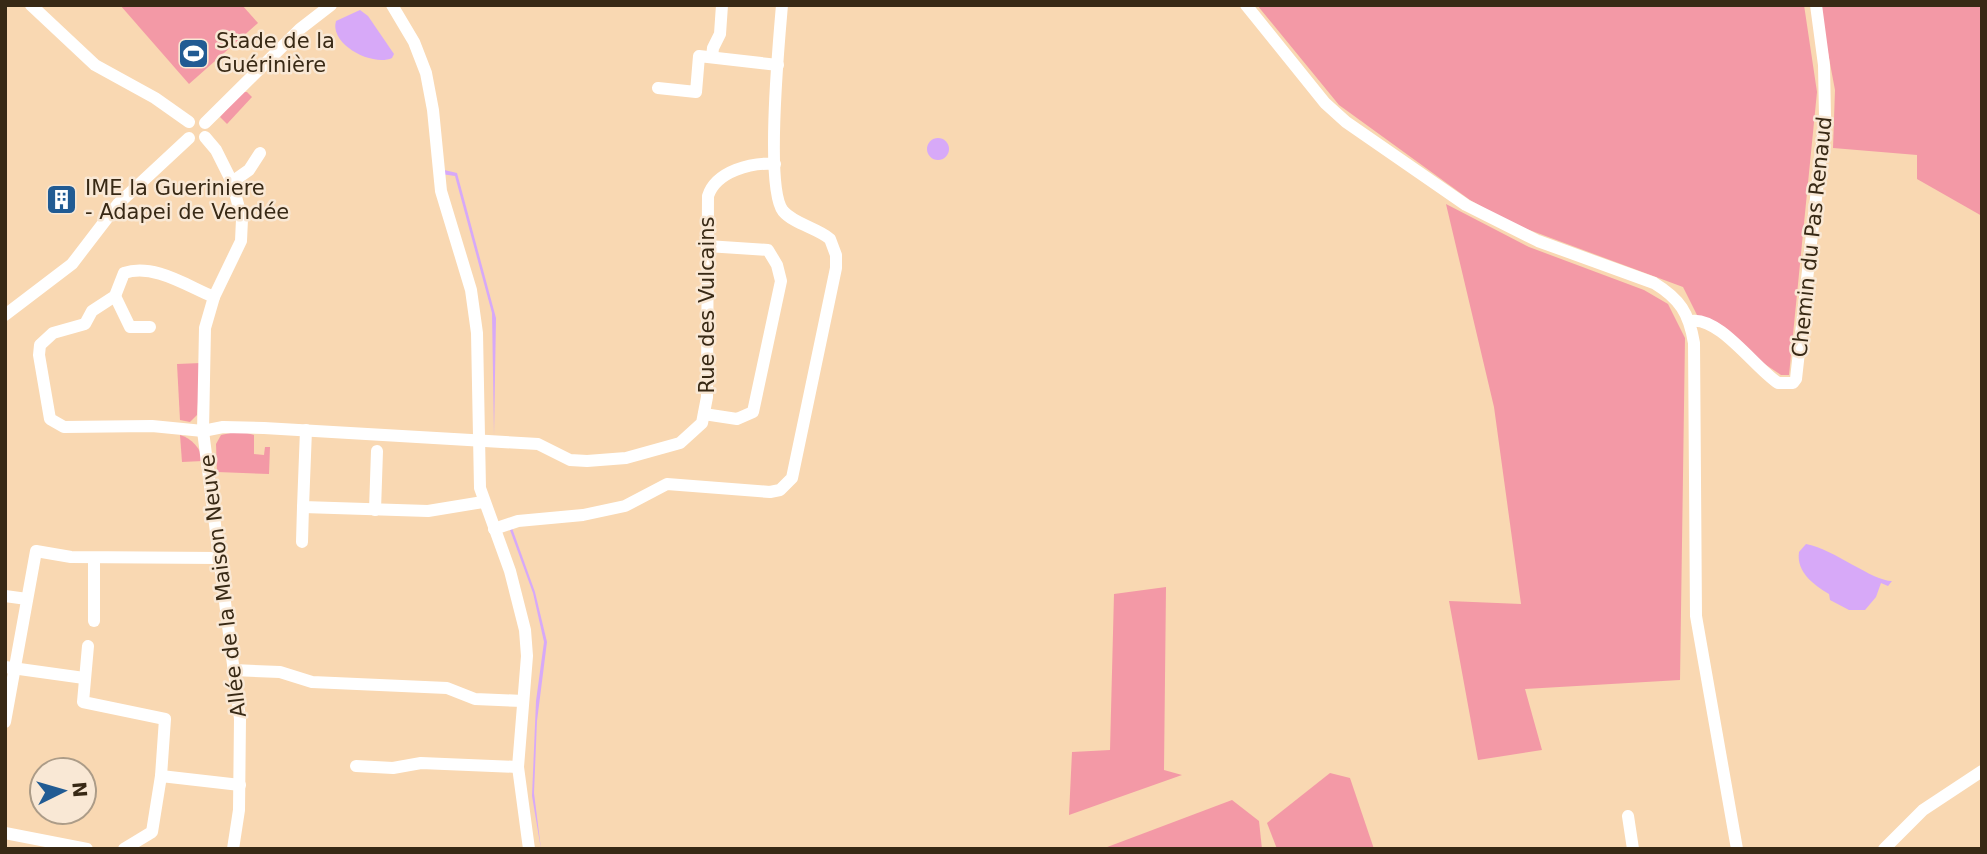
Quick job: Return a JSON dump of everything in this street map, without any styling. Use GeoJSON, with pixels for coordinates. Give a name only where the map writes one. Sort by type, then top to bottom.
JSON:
{"type":"FeatureCollection","features":[{"type":"Feature","properties":{"kind":"street"},"geometry":{"type":"LineString","coordinates":[[31,5],[95,65],[169,106],[189,122]]}},
{"type":"Feature","properties":{"kind":"street"},"geometry":{"type":"LineString","coordinates":[[115,296],[92,311],[81,327],[57,332],[40,345],[39,355],[50,419],[58,426],[152,425],[204,431],[205,328],[214,297],[241,241],[242,219],[232,182],[205,130],[196,118],[189,122],[186,128],[189,138],[195,141],[205,130],[300,29],[331,5]]}},
{"type":"Feature","properties":{"kind":"street"},"geometry":{"type":"LineString","coordinates":[[392,5],[414,42],[426,73],[440,191],[471,290],[478,358],[478,443],[483,502],[526,630],[518,767],[529,849]]}},
{"type":"Feature","properties":{"kind":"street"},"geometry":{"type":"LineString","coordinates":[[712,57],[720,34],[722,5]]}},
{"type":"Feature","properties":{"kind":"street"},"geometry":{"type":"LineString","coordinates":[[494,529],[518,521],[583,515],[625,506],[667,484],[770,492],[780,490],[792,478],[834,282],[836,255],[830,239],[782,209],[778,201],[775,164],[782,5]]}},
{"type":"Feature","properties":{"kind":"street"},"geometry":{"type":"LineString","coordinates":[[1246,5],[1297,72],[1346,122],[1466,205],[1502,225],[1654,283],[1682,305],[1691,321],[1696,616],[1737,849]]}},
{"type":"Feature","properties":{"kind":"street","name":"Chemin du Pas Renaud"},"geometry":{"type":"LineString","coordinates":[[1691,321],[1704,322],[1720,331],[1778,383],[1793,383],[1796,379],[1825,117],[1824,65],[1816,5]]}},
{"type":"Feature","properties":{"kind":"street"},"geometry":{"type":"LineString","coordinates":[[658,88],[696,92],[699,56],[778,65]]}},
{"type":"Feature","properties":{"kind":"street"},"geometry":{"type":"LineString","coordinates":[[5,315],[72,264],[118,204],[189,138]]}},
{"type":"Feature","properties":{"kind":"street"},"geometry":{"type":"LineString","coordinates":[[232,182],[248,170],[260,153]]}},
{"type":"Feature","properties":{"kind":"street","name":"Rue des Vulcains"},"geometry":{"type":"LineString","coordinates":[[478,443],[538,444],[575,461],[625,458],[680,443],[697,431],[704,415],[707,246],[711,187],[718,179],[751,165],[775,164]]}},
{"type":"Feature","properties":{"kind":"street"},"geometry":{"type":"LineString","coordinates":[[704,415],[737,419],[754,412],[780,281],[777,265],[768,250],[707,246]]}},
{"type":"Feature","properties":{"kind":"street"},"geometry":{"type":"LineString","coordinates":[[150,327],[130,327],[115,296],[124,273],[132,271],[160,274],[214,297]]}},
{"type":"Feature","properties":{"kind":"street","name":"Allée de la Maison Neuve"},"geometry":{"type":"LineString","coordinates":[[233,849],[240,785],[240,719],[204,431],[223,427],[306,430],[478,443]]}},
{"type":"Feature","properties":{"kind":"street"},"geometry":{"type":"LineString","coordinates":[[302,542],[306,430]]}},
{"type":"Feature","properties":{"kind":"street"},"geometry":{"type":"LineString","coordinates":[[375,510],[377,451]]}},
{"type":"Feature","properties":{"kind":"street"},"geometry":{"type":"LineString","coordinates":[[303,507],[428,511],[483,502]]}},
{"type":"Feature","properties":{"kind":"street"},"geometry":{"type":"LineString","coordinates":[[5,722],[10,668],[36,551],[94,558],[219,558]]}},
{"type":"Feature","properties":{"kind":"street"},"geometry":{"type":"LineString","coordinates":[[94,558],[94,621]]}},
{"type":"Feature","properties":{"kind":"street"},"geometry":{"type":"LineString","coordinates":[[5,596],[27,599]]}},
{"type":"Feature","properties":{"kind":"street"},"geometry":{"type":"LineString","coordinates":[[88,646],[81,698],[87,706],[165,719],[161,776],[152,832],[124,849]]}},
{"type":"Feature","properties":{"kind":"street"},"geometry":{"type":"LineString","coordinates":[[10,668],[84,678]]}},
{"type":"Feature","properties":{"kind":"street"},"geometry":{"type":"LineString","coordinates":[[233,670],[280,672],[312,682],[447,688],[475,699],[523,701]]}},
{"type":"Feature","properties":{"kind":"street"},"geometry":{"type":"LineString","coordinates":[[356,766],[393,768],[421,763],[518,767]]}},
{"type":"Feature","properties":{"kind":"street"},"geometry":{"type":"LineString","coordinates":[[1884,849],[1923,810],[1982,771]]}},
{"type":"Feature","properties":{"kind":"street"},"geometry":{"type":"LineString","coordinates":[[161,776],[240,785]]}},
{"type":"Feature","properties":{"kind":"street"},"geometry":{"type":"LineString","coordinates":[[1628,816],[1633,849]]}},
{"type":"Feature","properties":{"kind":"street"},"geometry":{"type":"LineString","coordinates":[[5,832],[87,849]]}},
{"type":"Feature","properties":{"kind":"shaded area","name":"Stade de la Guérinière"},"geometry":{"type":"Polygon","coordinates":[[[120,5],[242,5],[258,23],[189,84],[120,5]]]}},
{"type":"Feature","properties":{"kind":"shaded area"},"geometry":{"type":"Polygon","coordinates":[[[1257,5],[1804,5],[1817,92],[1789,375],[1781,375],[1700,321],[1683,287],[1513,224],[1470,200],[1339,105],[1257,5]]]}},
{"type":"Feature","properties":{"kind":"shaded area"},"geometry":{"type":"Polygon","coordinates":[[[1819,5],[1982,5],[1982,216],[1917,179],[1917,155],[1833,148],[1835,90],[1819,5]]]}},
{"type":"Feature","properties":{"kind":"shaded area"},"geometry":{"type":"Polygon","coordinates":[[[360,10],[368,16],[394,54],[392,58],[384,60],[364,56],[354,52],[339,38],[336,21],[360,10]]]}},
{"type":"Feature","properties":{"kind":"shaded area"},"geometry":{"type":"Polygon","coordinates":[[[242,92],[247,92],[252,97],[227,124],[220,117],[242,92]]]}},
{"type":"Feature","properties":{"kind":"shaded area"},"geometry":{"type":"Polygon","coordinates":[[[938,138],[946,141],[949,149],[946,157],[938,160],[930,157],[927,149],[930,141],[938,138]]]}},
{"type":"Feature","properties":{"kind":"shaded area"},"geometry":{"type":"Polygon","coordinates":[[[440,169],[457,173],[496,318],[494,435],[492,313],[455,176],[441,174],[440,169]]]}},
{"type":"Feature","properties":{"kind":"shaded area"},"geometry":{"type":"Polygon","coordinates":[[[1446,204],[1529,247],[1644,290],[1668,304],[1685,338],[1680,680],[1525,689],[1542,750],[1478,760],[1449,601],[1521,604],[1494,407],[1446,204]]]}},
{"type":"Feature","properties":{"kind":"shaded area"},"geometry":{"type":"Polygon","coordinates":[[[201,363],[197,415],[190,422],[180,420],[177,364],[201,363]]]}},
{"type":"Feature","properties":{"kind":"shaded area"},"geometry":{"type":"Polygon","coordinates":[[[240,431],[254,435],[254,454],[264,455],[265,447],[270,447],[269,474],[217,472],[216,444],[221,435],[240,431]]]}},
{"type":"Feature","properties":{"kind":"shaded area"},"geometry":{"type":"Polygon","coordinates":[[[180,435],[195,445],[203,461],[182,462],[180,435]]]}},
{"type":"Feature","properties":{"kind":"shaded area"},"geometry":{"type":"Polygon","coordinates":[[[512,528],[535,592],[547,642],[537,721],[534,793],[541,849],[532,796],[536,701],[544,642],[533,593],[510,530],[512,528]]]}},
{"type":"Feature","properties":{"kind":"shaded area"},"geometry":{"type":"Polygon","coordinates":[[[1806,544],[1828,552],[1874,576],[1892,581],[1888,586],[1881,583],[1876,597],[1865,610],[1849,610],[1830,600],[1829,594],[1803,572],[1799,552],[1806,544]]]}},
{"type":"Feature","properties":{"kind":"shaded area"},"geometry":{"type":"Polygon","coordinates":[[[1166,587],[1164,770],[1182,775],[1069,815],[1072,752],[1110,750],[1114,594],[1166,587]]]}},
{"type":"Feature","properties":{"kind":"shaded area"},"geometry":{"type":"Polygon","coordinates":[[[1330,773],[1350,778],[1374,849],[1277,849],[1267,823],[1330,773]]]}},
{"type":"Feature","properties":{"kind":"shaded area"},"geometry":{"type":"Polygon","coordinates":[[[1232,800],[1259,821],[1262,849],[1102,849],[1232,800]]]}},
{"type":"Feature","properties":{"kind":"place","name":"Stade de la Guérinière"},"geometry":{"type":"Point","coordinates":[193,53]}},
{"type":"Feature","properties":{"kind":"place","name":"IME la Gueriniere - Adapei de Vendée"},"geometry":{"type":"Point","coordinates":[62,200]}}]}
